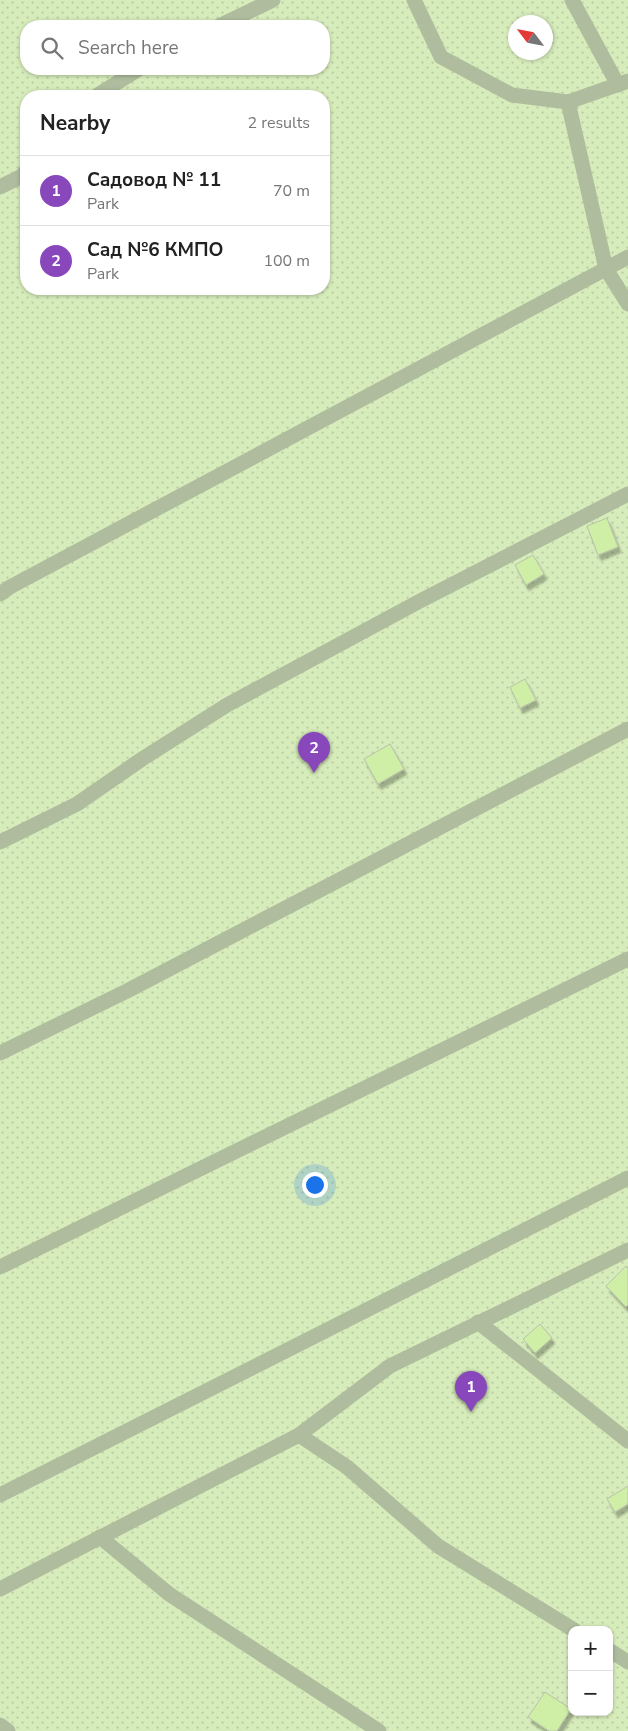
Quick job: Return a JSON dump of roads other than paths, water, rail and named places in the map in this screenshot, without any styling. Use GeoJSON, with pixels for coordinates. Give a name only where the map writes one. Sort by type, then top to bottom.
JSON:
{"type":"FeatureCollection","features":[{"type":"Feature","properties":{"kind":"lane"},"geometry":{"type":"LineString","coordinates":[[231,20],[272,0]]}},
{"type":"Feature","properties":{"kind":"lane"},"geometry":{"type":"LineString","coordinates":[[414,0],[441,58],[512,95],[568,102],[623,83],[572,0]]}},
{"type":"Feature","properties":{"kind":"lane"},"geometry":{"type":"LineString","coordinates":[[106,90],[129,75]]}},
{"type":"Feature","properties":{"kind":"lane"},"geometry":{"type":"LineString","coordinates":[[568,102],[606,269],[628,304]]}},
{"type":"Feature","properties":{"kind":"lane"},"geometry":{"type":"LineString","coordinates":[[0,187],[20,177]]}},
{"type":"Feature","properties":{"kind":"lane"},"geometry":{"type":"LineString","coordinates":[[3,589],[628,258]]}},
{"type":"Feature","properties":{"kind":"lane"},"geometry":{"type":"LineString","coordinates":[[0,842],[77,804],[142,759],[227,705],[420,601],[628,494]]}},
{"type":"Feature","properties":{"kind":"lane"},"geometry":{"type":"LineString","coordinates":[[0,1053],[127,991],[628,729]]}},
{"type":"Feature","properties":{"kind":"lane"},"geometry":{"type":"LineString","coordinates":[[0,1267],[628,959]]}},
{"type":"Feature","properties":{"kind":"lane"},"geometry":{"type":"LineString","coordinates":[[0,1495],[628,1178]]}},
{"type":"Feature","properties":{"kind":"lane"},"geometry":{"type":"LineString","coordinates":[[0,1589],[299,1435],[390,1366],[628,1250]]}},
{"type":"Feature","properties":{"kind":"lane"},"geometry":{"type":"LineString","coordinates":[[478,1322],[628,1441]]}},
{"type":"Feature","properties":{"kind":"lane"},"geometry":{"type":"LineString","coordinates":[[299,1435],[347,1467],[438,1546],[568,1626]]}},
{"type":"Feature","properties":{"kind":"lane"},"geometry":{"type":"LineString","coordinates":[[100,1537],[169,1594],[379,1731]]}},
{"type":"Feature","properties":{"kind":"lane"},"geometry":{"type":"LineString","coordinates":[[613,1653],[628,1662]]}},
{"type":"Feature","properties":{"kind":"lane"},"geometry":{"type":"LineString","coordinates":[[0,1725],[8,1731]]}},
{"type":"Feature","properties":{"kind":"place","name":"Сад №6 КМПО"},"geometry":{"type":"Point","coordinates":[314,773]}},
{"type":"Feature","properties":{"kind":"place","name":"Садовод № 11"},"geometry":{"type":"Point","coordinates":[471,1412]}}]}
